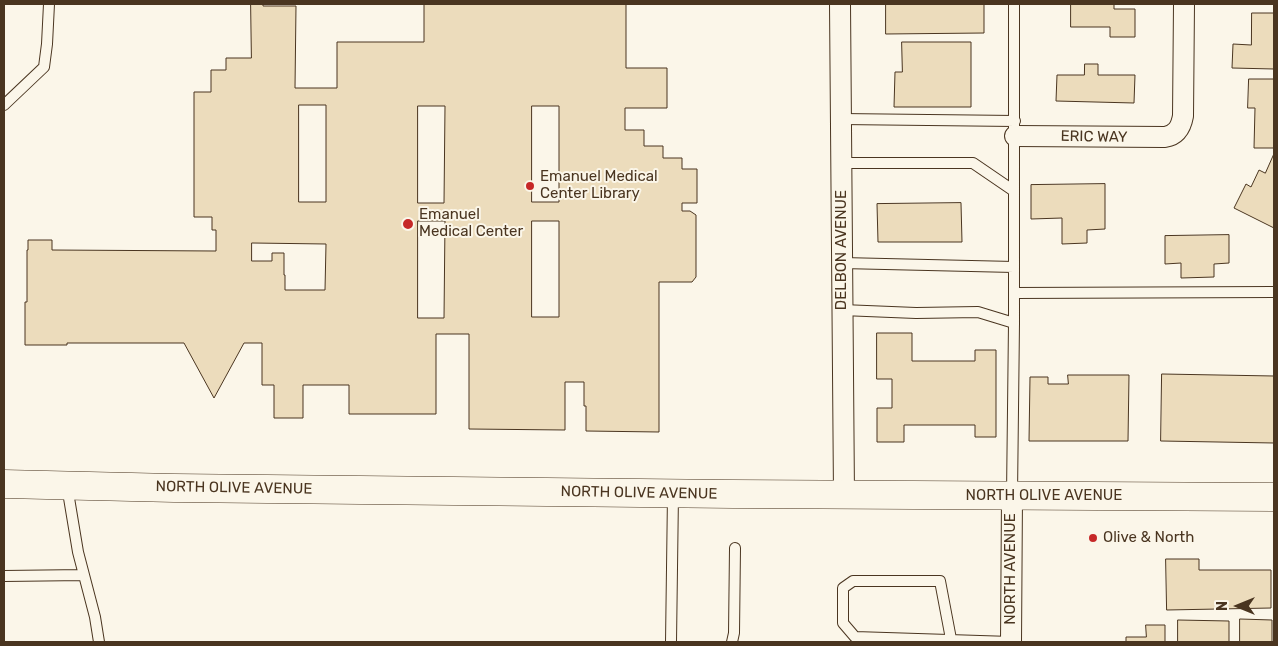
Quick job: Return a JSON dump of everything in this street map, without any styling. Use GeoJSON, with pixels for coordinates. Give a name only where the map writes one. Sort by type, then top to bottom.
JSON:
{"type":"FeatureCollection","features":[{"type":"Feature","properties":{"kind":"street","name":"DELBON AVENUE"},"geometry":{"type":"LineString","coordinates":[[840,4],[844,495]]}},
{"type":"Feature","properties":{"kind":"street","name":"ERIC WAY"},"geometry":{"type":"LineString","coordinates":[[1014,128],[1173,136],[1182,124],[1184,116],[1184,4]]}},
{"type":"Feature","properties":{"kind":"street","name":"NORTH OLIVE AVENUE"},"geometry":{"type":"LineString","coordinates":[[4,484],[239,489],[1274,497]]}},
{"type":"Feature","properties":{"kind":"street","name":"NORTH AVENUE"},"geometry":{"type":"LineString","coordinates":[[1011,642],[1012,496]]}},
{"type":"Feature","properties":{"kind":"lane"},"geometry":{"type":"LineString","coordinates":[[4,105],[44,67],[49,4]]}},
{"type":"Feature","properties":{"kind":"lane"},"geometry":{"type":"LineString","coordinates":[[1012,496],[1014,4]]}},
{"type":"Feature","properties":{"kind":"lane"},"geometry":{"type":"LineString","coordinates":[[841,119],[1014,128]]}},
{"type":"Feature","properties":{"kind":"lane"},"geometry":{"type":"LineString","coordinates":[[841,163],[973,163],[1014,191]]}},
{"type":"Feature","properties":{"kind":"lane"},"geometry":{"type":"LineString","coordinates":[[842,263],[1014,267]]}},
{"type":"Feature","properties":{"kind":"lane"},"geometry":{"type":"LineString","coordinates":[[1014,293],[1274,292]]}},
{"type":"Feature","properties":{"kind":"lane"},"geometry":{"type":"LineString","coordinates":[[842,310],[916,313],[978,312],[1014,323]]}},
{"type":"Feature","properties":{"kind":"lane"},"geometry":{"type":"LineString","coordinates":[[67,485],[78,552],[95,617],[99,642]]}},
{"type":"Feature","properties":{"kind":"lane"},"geometry":{"type":"LineString","coordinates":[[671,642],[673,493]]}},
{"type":"Feature","properties":{"kind":"lane"},"geometry":{"type":"LineString","coordinates":[[732,642],[734,633],[735,548]]}},
{"type":"Feature","properties":{"kind":"lane"},"geometry":{"type":"LineString","coordinates":[[4,576],[84,575]]}},
{"type":"Feature","properties":{"kind":"lane"},"geometry":{"type":"LineString","coordinates":[[951,640],[940,581],[853,581],[843,588],[843,623],[855,637],[1011,642]]}},
{"type":"Feature","properties":{"kind":"building"},"geometry":{"type":"Polygon","coordinates":[[[251,4],[296,6],[295,88],[337,88],[337,42],[424,42],[424,4],[626,4],[626,68],[667,68],[667,108],[625,108],[625,130],[644,130],[644,146],[663,146],[663,158],[682,158],[682,169],[697,169],[697,203],[682,203],[682,211],[690,211],[696,215],[696,277],[692,282],[659,282],[659,432],[586,431],[584,382],[565,382],[565,430],[469,429],[469,334],[436,334],[436,414],[349,414],[349,385],[303,385],[303,418],[274,418],[274,385],[262,385],[262,343],[244,343],[214,398],[184,343],[25,345],[28,240],[52,240],[52,250],[216,251],[216,230],[212,230],[212,217],[194,217],[194,92],[211,92],[211,70],[226,70],[226,58],[251,58],[251,4]],[[299,105],[299,202],[326,202],[326,105],[299,105]],[[418,106],[418,203],[444,203],[445,106],[418,106]],[[532,106],[532,202],[559,202],[559,106],[532,106]],[[418,221],[418,318],[444,318],[445,221],[418,221]],[[532,221],[532,317],[559,317],[559,221],[532,221]],[[252,243],[252,261],[272,261],[272,253],[284,253],[285,290],[325,290],[326,244],[252,243]]]}},
{"type":"Feature","properties":{"kind":"building"},"geometry":{"type":"Polygon","coordinates":[[[886,4],[984,4],[984,33],[886,34],[886,4]]]}},
{"type":"Feature","properties":{"kind":"building"},"geometry":{"type":"Polygon","coordinates":[[[1071,4],[1114,4],[1114,9],[1135,9],[1135,37],[1110,37],[1110,27],[1071,27],[1071,4]]]}},
{"type":"Feature","properties":{"kind":"building"},"geometry":{"type":"Polygon","coordinates":[[[1252,13],[1274,13],[1274,69],[1232,68],[1233,44],[1251,45],[1252,13]]]}},
{"type":"Feature","properties":{"kind":"building"},"geometry":{"type":"Polygon","coordinates":[[[902,42],[971,42],[971,107],[894,107],[895,72],[902,72],[902,42]]]}},
{"type":"Feature","properties":{"kind":"building"},"geometry":{"type":"Polygon","coordinates":[[[1085,64],[1098,64],[1098,75],[1135,75],[1134,103],[1056,101],[1057,75],[1084,75],[1085,64]]]}},
{"type":"Feature","properties":{"kind":"building"},"geometry":{"type":"Polygon","coordinates":[[[1249,79],[1274,79],[1274,148],[1254,148],[1255,108],[1248,108],[1249,79]]]}},
{"type":"Feature","properties":{"kind":"building"},"geometry":{"type":"Polygon","coordinates":[[[1274,154],[1274,228],[1234,208],[1246,184],[1251,187],[1259,170],[1265,173],[1274,154]]]}},
{"type":"Feature","properties":{"kind":"building"},"geometry":{"type":"Polygon","coordinates":[[[1105,184],[1105,229],[1087,230],[1087,243],[1062,244],[1062,218],[1031,219],[1031,185],[1105,184]]]}},
{"type":"Feature","properties":{"kind":"building"},"geometry":{"type":"Polygon","coordinates":[[[961,203],[962,242],[878,242],[877,204],[961,203]]]}},
{"type":"Feature","properties":{"kind":"building"},"geometry":{"type":"Polygon","coordinates":[[[1229,235],[1229,263],[1214,264],[1214,277],[1181,278],[1181,263],[1165,264],[1165,236],[1229,235]]]}},
{"type":"Feature","properties":{"kind":"building"},"geometry":{"type":"Polygon","coordinates":[[[877,333],[912,333],[912,361],[975,361],[975,350],[996,350],[996,437],[975,437],[975,425],[904,425],[904,442],[877,442],[877,408],[892,408],[892,379],[877,379],[877,333]]]}},
{"type":"Feature","properties":{"kind":"building"},"geometry":{"type":"Polygon","coordinates":[[[1162,374],[1274,376],[1274,443],[1161,441],[1162,374]]]}},
{"type":"Feature","properties":{"kind":"building"},"geometry":{"type":"Polygon","coordinates":[[[1068,375],[1129,375],[1128,441],[1029,441],[1030,377],[1048,377],[1048,384],[1068,384],[1068,375]]]}},
{"type":"Feature","properties":{"kind":"building"},"geometry":{"type":"Polygon","coordinates":[[[1166,559],[1199,559],[1199,570],[1271,570],[1271,608],[1167,610],[1166,559]]]}},
{"type":"Feature","properties":{"kind":"building"},"geometry":{"type":"Polygon","coordinates":[[[1240,619],[1272,620],[1272,642],[1240,642],[1240,619]]]}},
{"type":"Feature","properties":{"kind":"building"},"geometry":{"type":"Polygon","coordinates":[[[1178,620],[1229,621],[1229,642],[1178,642],[1178,620]]]}},
{"type":"Feature","properties":{"kind":"building"},"geometry":{"type":"Polygon","coordinates":[[[1146,625],[1165,625],[1165,642],[1126,642],[1126,637],[1146,637],[1146,625]]]}},
{"type":"Feature","properties":{"kind":"place","name":"Emanuel Medical Center Library"},"geometry":{"type":"Point","coordinates":[530,186]}},
{"type":"Feature","properties":{"kind":"place","name":"Emanuel Medical Center"},"geometry":{"type":"Point","coordinates":[408,224]}},
{"type":"Feature","properties":{"kind":"place","name":"Olive & North"},"geometry":{"type":"Point","coordinates":[1093,538]}}]}
